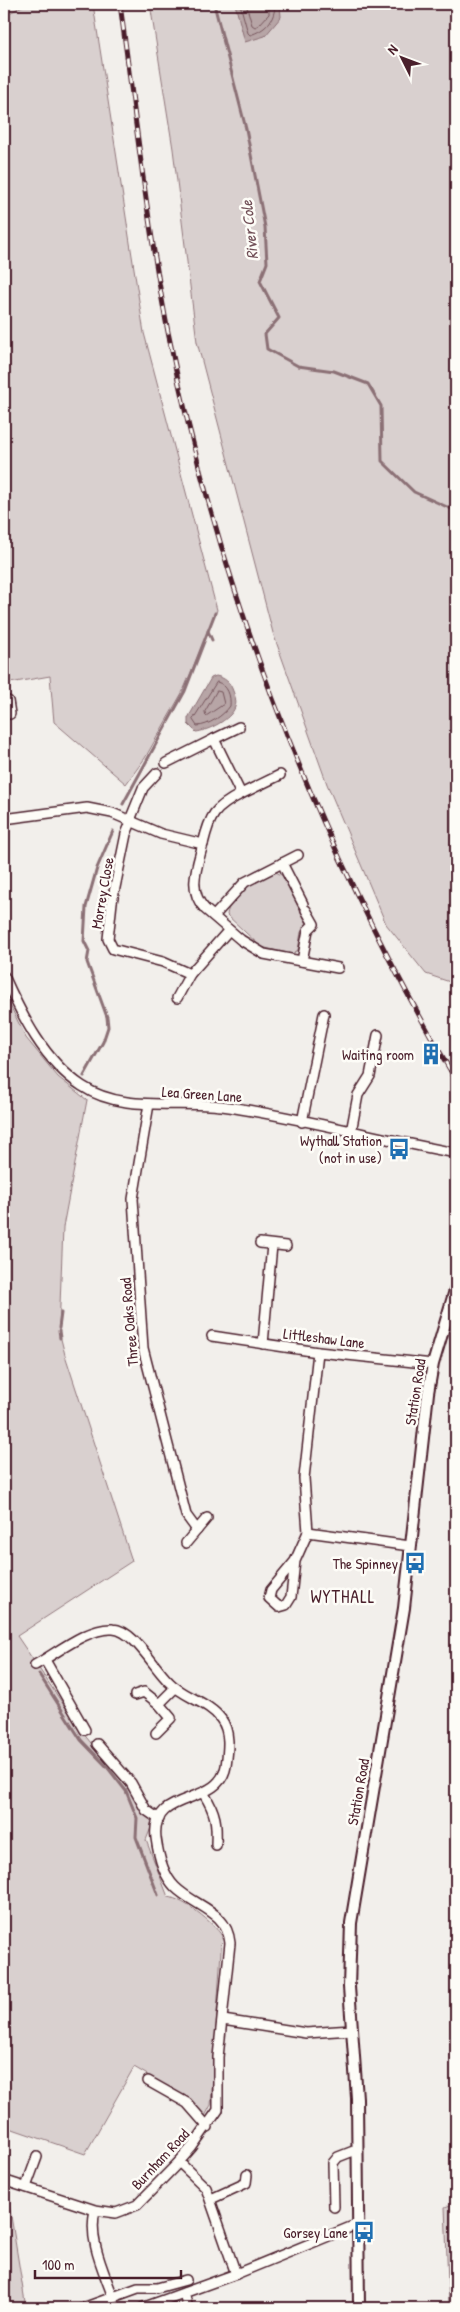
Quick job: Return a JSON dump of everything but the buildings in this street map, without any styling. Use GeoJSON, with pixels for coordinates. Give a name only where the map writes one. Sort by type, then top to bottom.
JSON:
{"type":"FeatureCollection","features":[{"type":"Feature","properties":{"kind":"street"},"geometry":{"type":"LineString","coordinates":[[4,700],[8,701],[10,714]]}},
{"type":"Feature","properties":{"kind":"street"},"geometry":{"type":"LineString","coordinates":[[166,763],[240,727]]}},
{"type":"Feature","properties":{"kind":"street"},"geometry":{"type":"LineString","coordinates":[[214,739],[241,794]]}},
{"type":"Feature","properties":{"kind":"street"},"geometry":{"type":"LineString","coordinates":[[131,820],[143,788],[156,773]]}},
{"type":"Feature","properties":{"kind":"street"},"geometry":{"type":"LineString","coordinates":[[280,775],[224,803],[214,811],[210,818],[203,844],[194,887],[199,902],[254,950],[264,954],[338,968]]}},
{"type":"Feature","properties":{"kind":"street"},"geometry":{"type":"LineString","coordinates":[[4,819],[87,808],[112,813],[161,834],[203,844]]}},
{"type":"Feature","properties":{"kind":"street","name":"Morrey Close"},"geometry":{"type":"LineString","coordinates":[[131,820],[126,834],[112,902],[108,939],[110,945],[117,951],[163,962],[190,974]]}},
{"type":"Feature","properties":{"kind":"street"},"geometry":{"type":"LineString","coordinates":[[214,916],[245,882],[298,855]]}},
{"type":"Feature","properties":{"kind":"street"},"geometry":{"type":"LineString","coordinates":[[282,864],[314,924],[308,930],[302,960]]}},
{"type":"Feature","properties":{"kind":"street"},"geometry":{"type":"LineString","coordinates":[[177,998],[190,974],[229,930]]}},
{"type":"Feature","properties":{"kind":"street","name":"Lea Green Lane"},"geometry":{"type":"LineString","coordinates":[[4,976],[34,1034],[52,1058],[70,1077],[94,1093],[112,1099],[149,1104],[221,1106],[456,1154]]}},
{"type":"Feature","properties":{"kind":"street"},"geometry":{"type":"LineString","coordinates":[[302,1122],[324,1014]]}},
{"type":"Feature","properties":{"kind":"street"},"geometry":{"type":"LineString","coordinates":[[351,1132],[358,1095],[370,1076],[378,1035]]}},
{"type":"Feature","properties":{"kind":"street","name":"Three Oaks Road"},"geometry":{"type":"LineString","coordinates":[[149,1104],[133,1199],[143,1348],[186,1515],[196,1530]]}},
{"type":"Feature","properties":{"kind":"street"},"geometry":{"type":"LineString","coordinates":[[260,1243],[286,1246]]}},
{"type":"Feature","properties":{"kind":"street"},"geometry":{"type":"LineString","coordinates":[[263,1344],[272,1245]]}},
{"type":"Feature","properties":{"kind":"street","name":"Station Road"},"geometry":{"type":"LineString","coordinates":[[359,2308],[357,2098],[349,1987],[351,1923],[406,1599],[410,1546],[433,1364],[456,1287]]}},
{"type":"Feature","properties":{"kind":"street","name":"Littleshaw Lane"},"geometry":{"type":"LineString","coordinates":[[212,1336],[318,1352],[433,1364]]}},
{"type":"Feature","properties":{"kind":"street"},"geometry":{"type":"LineString","coordinates":[[295,1561],[292,1598],[286,1605],[279,1606],[269,1598],[270,1590],[295,1561],[308,1532],[304,1478],[318,1352]]}},
{"type":"Feature","properties":{"kind":"street"},"geometry":{"type":"LineString","coordinates":[[186,1544],[207,1518]]}},
{"type":"Feature","properties":{"kind":"street"},"geometry":{"type":"LineString","coordinates":[[308,1532],[410,1546]]}},
{"type":"Feature","properties":{"kind":"street"},"geometry":{"type":"LineString","coordinates":[[35,1665],[93,1632],[104,1628],[115,1628],[125,1632],[136,1642],[175,1688],[216,1713],[225,1726],[228,1740],[225,1769],[221,1780],[204,1794],[176,1802],[167,1808],[159,1819],[146,1810],[131,1783],[97,1744]]}},
{"type":"Feature","properties":{"kind":"street"},"geometry":{"type":"LineString","coordinates":[[45,1660],[85,1730]]}},
{"type":"Feature","properties":{"kind":"street"},"geometry":{"type":"LineString","coordinates":[[159,1704],[175,1688]]}},
{"type":"Feature","properties":{"kind":"street"},"geometry":{"type":"LineString","coordinates":[[135,1695],[144,1692],[159,1704],[171,1718],[156,1733]]}},
{"type":"Feature","properties":{"kind":"street"},"geometry":{"type":"LineString","coordinates":[[204,1794],[211,1805],[217,1823],[216,1845]]}},
{"type":"Feature","properties":{"kind":"street","name":"Burnham Road"},"geometry":{"type":"LineString","coordinates":[[8,2182],[95,2210],[116,2213],[128,2210],[138,2204],[179,2162],[208,2127],[218,2110],[218,2057],[230,1943],[229,1932],[220,1918],[174,1886],[166,1873],[156,1837],[156,1826],[159,1819]]}},
{"type":"Feature","properties":{"kind":"street"},"geometry":{"type":"LineString","coordinates":[[223,2020],[306,2033],[352,2030]]}},
{"type":"Feature","properties":{"kind":"street"},"geometry":{"type":"LineString","coordinates":[[148,2081],[186,2103],[208,2127]]}},
{"type":"Feature","properties":{"kind":"street"},"geometry":{"type":"LineString","coordinates":[[334,2207],[333,2163],[338,2157],[356,2150]]}},
{"type":"Feature","properties":{"kind":"street"},"geometry":{"type":"LineString","coordinates":[[26,2187],[37,2157]]}},
{"type":"Feature","properties":{"kind":"street"},"geometry":{"type":"LineString","coordinates":[[179,2162],[206,2188],[236,2274]]}},
{"type":"Feature","properties":{"kind":"street"},"geometry":{"type":"LineString","coordinates":[[211,2199],[246,2183],[247,2175]]}},
{"type":"Feature","properties":{"kind":"street"},"geometry":{"type":"LineString","coordinates":[[95,2210],[92,2228],[95,2245],[113,2297]]}},
{"type":"Feature","properties":{"kind":"street"},"geometry":{"type":"LineString","coordinates":[[142,2308],[236,2274],[358,2224]]}},
{"type":"Feature","properties":{"kind":"street"},"geometry":{"type":"LineString","coordinates":[[83,2308],[138,2288],[157,2288],[186,2280]]}},
{"type":"Feature","properties":{"kind":"street"},"geometry":{"type":"LineString","coordinates":[[184,2293],[188,2308]]}},
{"type":"Feature","properties":{"kind":"shaded area"},"geometry":{"type":"Polygon","coordinates":[[[26,4],[93,4],[144,333],[217,610],[183,691],[145,758],[126,784],[54,722],[50,676],[4,684],[4,16],[26,4]]]}},
{"type":"Feature","properties":{"kind":"shaded area"},"geometry":{"type":"Polygon","coordinates":[[[150,4],[456,4],[456,984],[426,974],[386,924],[327,784],[273,633],[197,342],[173,149],[150,4]]]}},
{"type":"Feature","properties":{"kind":"shaded area"},"geometry":{"type":"Polygon","coordinates":[[[276,872],[283,876],[307,924],[301,932],[298,950],[292,954],[261,947],[227,915],[233,902],[246,888],[269,874],[276,872]]]}},
{"type":"Feature","properties":{"kind":"shaded area"},"geometry":{"type":"Polygon","coordinates":[[[4,993],[26,1038],[58,1077],[87,1100],[63,1227],[59,1331],[65,1355],[132,1561],[17,1636],[82,1732],[154,1820],[146,1840],[168,1897],[182,1902],[198,1912],[222,1936],[211,2105],[205,2116],[192,2101],[134,2067],[85,2154],[4,2126],[4,993]]]}},
{"type":"Feature","properties":{"kind":"shaded area"},"geometry":{"type":"Polygon","coordinates":[[[4,2173],[26,2308],[4,2308],[4,2173]]]}},
{"type":"Feature","properties":{"kind":"shaded area"},"geometry":{"type":"Polygon","coordinates":[[[456,2203],[456,2308],[449,2308],[445,2207],[456,2203]]]}},
{"type":"Feature","properties":{"kind":"water"},"geometry":{"type":"Polygon","coordinates":[[[235,4],[280,4],[281,17],[265,36],[245,42],[235,4]]]}},
{"type":"Feature","properties":{"kind":"water"},"geometry":{"type":"Polygon","coordinates":[[[216,676],[225,679],[229,683],[234,693],[235,707],[229,716],[218,724],[196,732],[188,724],[188,718],[211,678],[216,676]]]}},
{"type":"Feature","properties":{"kind":"waterway","name":"River Cole"},"geometry":{"type":"LineString","coordinates":[[214,4],[246,129],[265,227],[267,263],[260,281],[279,318],[265,334],[267,349],[298,366],[334,371],[368,384],[381,406],[382,461],[414,492],[456,511]]}},
{"type":"Feature","properties":{"kind":"waterway"},"geometry":{"type":"LineString","coordinates":[[123,804],[185,691],[215,613]]}},
{"type":"Feature","properties":{"kind":"waterway"},"geometry":{"type":"LineString","coordinates":[[208,631],[212,640]]}},
{"type":"Feature","properties":{"kind":"waterway"},"geometry":{"type":"LineString","coordinates":[[84,1076],[103,1042],[108,1027],[107,1017],[87,962],[89,951],[84,941],[86,907],[97,868],[113,831]]}},
{"type":"Feature","properties":{"kind":"waterway"},"geometry":{"type":"LineString","coordinates":[[59,1328],[61,1313]]}},
{"type":"Feature","properties":{"kind":"waterway"},"geometry":{"type":"LineString","coordinates":[[59,1331],[60,1338]]}},
{"type":"Feature","properties":{"kind":"waterway"},"geometry":{"type":"LineString","coordinates":[[39,1674],[81,1740],[108,1768],[126,1791],[137,1818],[136,1837],[158,1895]]}},
{"type":"Feature","properties":{"kind":"railway"},"geometry":{"type":"LineString","coordinates":[[120,4],[148,209],[168,332],[190,431],[216,528],[246,624],[280,718],[319,811],[361,902],[406,992],[456,1080]]}},
{"type":"Feature","properties":{"kind":"place","name":"Waiting room"},"geometry":{"type":"Point","coordinates":[431,1054]}},
{"type":"Feature","properties":{"kind":"place","name":"Wythall Station (not in use)"},"geometry":{"type":"Point","coordinates":[399,1149]}},
{"type":"Feature","properties":{"kind":"place","name":"The Spinney"},"geometry":{"type":"Point","coordinates":[415,1563]}},
{"type":"Feature","properties":{"kind":"place","name":"Gorsey Lane"},"geometry":{"type":"Point","coordinates":[364,2232]}},
{"type":"Feature","properties":{"kind":"district","name":"WYTHALL"},"geometry":{"type":"Point","coordinates":[343,1596]}}]}
